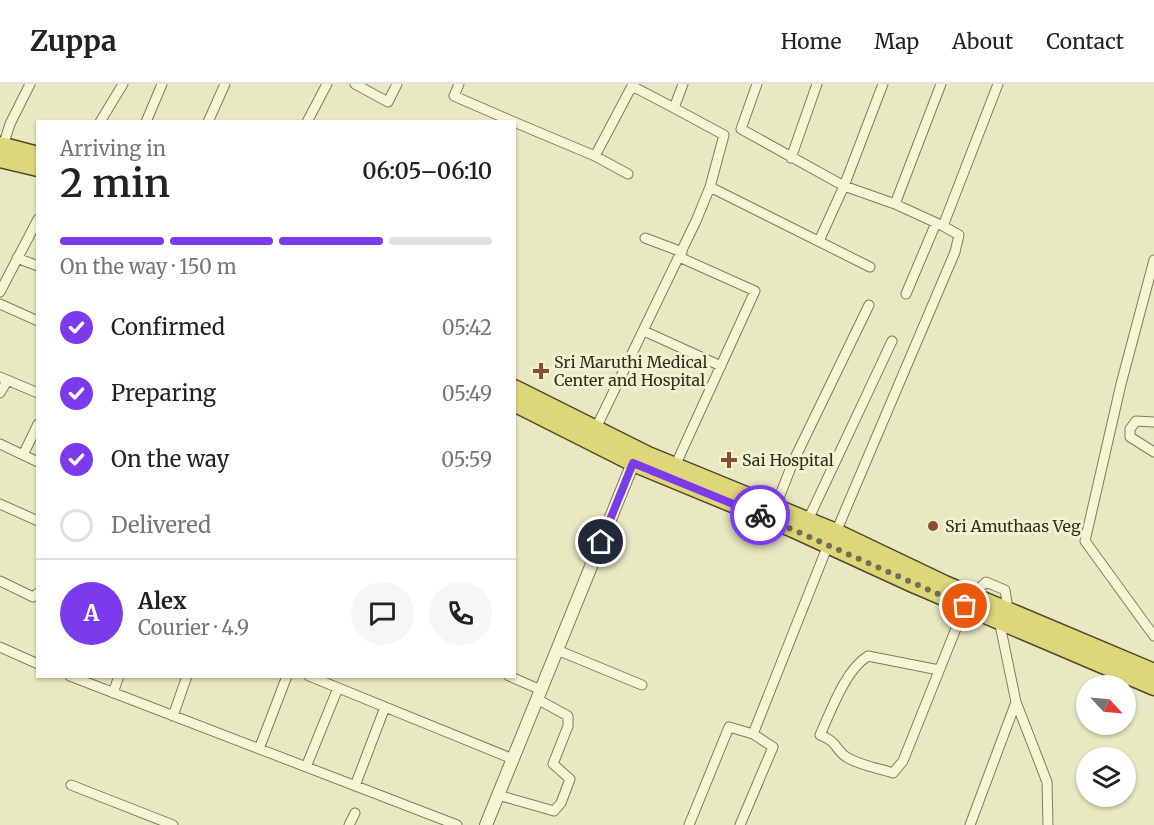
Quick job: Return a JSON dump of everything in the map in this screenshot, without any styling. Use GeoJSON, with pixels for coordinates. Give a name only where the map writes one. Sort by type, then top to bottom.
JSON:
{"type":"FeatureCollection","features":[{"type":"Feature","properties":{"kind":"highway"},"geometry":{"type":"LineString","coordinates":[[1,150],[36,155]]}},
{"type":"Feature","properties":{"kind":"highway"},"geometry":{"type":"LineString","coordinates":[[1,150],[36,167]]}},
{"type":"Feature","properties":{"kind":"highway"},"geometry":{"type":"LineString","coordinates":[[516,389],[596,428],[636,457],[675,466],[807,522],[832,538]]}},
{"type":"Feature","properties":{"kind":"highway"},"geometry":{"type":"LineString","coordinates":[[516,404],[636,457],[832,538],[1002,615],[1067,642],[1154,672]]}},
{"type":"Feature","properties":{"kind":"highway"},"geometry":{"type":"LineString","coordinates":[[1067,642],[1154,687]]}},
{"type":"Feature","properties":{"kind":"street"},"geometry":{"type":"LineString","coordinates":[[1,150],[10,124],[30,84]]}},
{"type":"Feature","properties":{"kind":"street"},"geometry":{"type":"LineString","coordinates":[[101,120],[123,84]]}},
{"type":"Feature","properties":{"kind":"street"},"geometry":{"type":"LineString","coordinates":[[147,120],[162,84]]}},
{"type":"Feature","properties":{"kind":"street"},"geometry":{"type":"LineString","coordinates":[[209,120],[225,84]]}},
{"type":"Feature","properties":{"kind":"street"},"geometry":{"type":"LineString","coordinates":[[309,120],[327,84]]}},
{"type":"Feature","properties":{"kind":"street"},"geometry":{"type":"LineString","coordinates":[[356,84],[388,102],[397,84]]}},
{"type":"Feature","properties":{"kind":"street"},"geometry":{"type":"LineString","coordinates":[[459,84],[454,96],[509,120]]}},
{"type":"Feature","properties":{"kind":"street"},"geometry":{"type":"LineString","coordinates":[[674,108],[683,84]]}},
{"type":"Feature","properties":{"kind":"street"},"geometry":{"type":"LineString","coordinates":[[753,734],[832,538],[955,252],[958,235],[940,224],[895,204],[844,186],[741,129],[757,84]]}},
{"type":"Feature","properties":{"kind":"street"},"geometry":{"type":"LineString","coordinates":[[791,158],[817,84]]}},
{"type":"Feature","properties":{"kind":"street"},"geometry":{"type":"LineString","coordinates":[[819,242],[844,186],[884,84]]}},
{"type":"Feature","properties":{"kind":"street"},"geometry":{"type":"LineString","coordinates":[[895,204],[941,84]]}},
{"type":"Feature","properties":{"kind":"street"},"geometry":{"type":"LineString","coordinates":[[906,294],[940,224],[998,84]]}},
{"type":"Feature","properties":{"kind":"street"},"geometry":{"type":"LineString","coordinates":[[595,156],[632,86],[724,135],[710,187],[681,255],[596,428]]}},
{"type":"Feature","properties":{"kind":"street"},"geometry":{"type":"LineString","coordinates":[[516,123],[595,156],[628,174]]}},
{"type":"Feature","properties":{"kind":"street"},"geometry":{"type":"LineString","coordinates":[[710,187],[870,267]]}},
{"type":"Feature","properties":{"kind":"street"},"geometry":{"type":"LineString","coordinates":[[0,292],[36,223]]}},
{"type":"Feature","properties":{"kind":"street"},"geometry":{"type":"LineString","coordinates":[[645,238],[755,291],[675,466]]}},
{"type":"Feature","properties":{"kind":"street"},"geometry":{"type":"LineString","coordinates":[[17,258],[36,265]]}},
{"type":"Feature","properties":{"kind":"street"},"geometry":{"type":"LineString","coordinates":[[1154,260],[1112,420],[1085,541],[1154,636]]}},
{"type":"Feature","properties":{"kind":"street"},"geometry":{"type":"LineString","coordinates":[[0,304],[36,320]]}},
{"type":"Feature","properties":{"kind":"street"},"geometry":{"type":"LineString","coordinates":[[775,508],[793,462],[869,305]]}},
{"type":"Feature","properties":{"kind":"street"},"geometry":{"type":"LineString","coordinates":[[644,331],[721,366]]}},
{"type":"Feature","properties":{"kind":"street"},"geometry":{"type":"LineString","coordinates":[[807,522],[892,341]]}},
{"type":"Feature","properties":{"kind":"street"},"geometry":{"type":"LineString","coordinates":[[0,393],[3,379],[36,392]]}},
{"type":"Feature","properties":{"kind":"street"},"geometry":{"type":"LineString","coordinates":[[1112,420],[1130,429]]}},
{"type":"Feature","properties":{"kind":"street"},"geometry":{"type":"LineString","coordinates":[[1154,422],[1136,421],[1130,429],[1130,437],[1154,452]]}},
{"type":"Feature","properties":{"kind":"street"},"geometry":{"type":"LineString","coordinates":[[23,454],[36,428]]}},
{"type":"Feature","properties":{"kind":"street"},"geometry":{"type":"LineString","coordinates":[[0,444],[36,461]]}},
{"type":"Feature","properties":{"kind":"street"},"geometry":{"type":"LineString","coordinates":[[486,825],[636,457]]}},
{"type":"Feature","properties":{"kind":"street"},"geometry":{"type":"LineString","coordinates":[[0,504],[36,521]]}},
{"type":"Feature","properties":{"kind":"street"},"geometry":{"type":"LineString","coordinates":[[0,581],[33,597],[36,595]]}},
{"type":"Feature","properties":{"kind":"street"},"geometry":{"type":"LineString","coordinates":[[939,670],[868,656],[857,663],[819,735],[832,740],[844,754],[863,766],[893,773],[903,761],[969,601],[986,582],[1005,590],[1007,603],[1002,615],[1016,702],[1047,782],[1048,825]]}},
{"type":"Feature","properties":{"kind":"street"},"geometry":{"type":"LineString","coordinates":[[0,647],[36,663]]}},
{"type":"Feature","properties":{"kind":"street"},"geometry":{"type":"LineString","coordinates":[[557,650],[642,685]]}},
{"type":"Feature","properties":{"kind":"street"},"geometry":{"type":"LineString","coordinates":[[75,678],[457,825]]}},
{"type":"Feature","properties":{"kind":"street"},"geometry":{"type":"LineString","coordinates":[[113,693],[118,678]]}},
{"type":"Feature","properties":{"kind":"street"},"geometry":{"type":"LineString","coordinates":[[173,716],[186,678]]}},
{"type":"Feature","properties":{"kind":"street"},"geometry":{"type":"LineString","coordinates":[[259,749],[286,678]]}},
{"type":"Feature","properties":{"kind":"street"},"geometry":{"type":"LineString","coordinates":[[314,678],[513,759]]}},
{"type":"Feature","properties":{"kind":"street"},"geometry":{"type":"LineString","coordinates":[[498,795],[554,811],[561,803],[570,778],[554,764],[568,726],[568,716],[512,678]]}},
{"type":"Feature","properties":{"kind":"street"},"geometry":{"type":"LineString","coordinates":[[306,767],[338,688]]}},
{"type":"Feature","properties":{"kind":"street"},"geometry":{"type":"LineString","coordinates":[[970,825],[1016,702]]}},
{"type":"Feature","properties":{"kind":"street"},"geometry":{"type":"LineString","coordinates":[[355,786],[385,707]]}},
{"type":"Feature","properties":{"kind":"street"},"geometry":{"type":"LineString","coordinates":[[689,825],[729,727],[753,734],[773,747],[740,825]]}},
{"type":"Feature","properties":{"kind":"street"},"geometry":{"type":"LineString","coordinates":[[71,785],[173,825]]}},
{"type":"Feature","properties":{"kind":"street"},"geometry":{"type":"LineString","coordinates":[[349,825],[355,813]]}},
{"type":"Feature","properties":{"kind":"way so far"},"geometry":{"type":"LineString","coordinates":[[760,515],[965,606]]}},
{"type":"Feature","properties":{"kind":"place","name":"Sri Maruthi Medical Center and Hospital"},"geometry":{"type":"Point","coordinates":[541,371]}},
{"type":"Feature","properties":{"kind":"place","name":"Sai Hospital"},"geometry":{"type":"Point","coordinates":[729,460]}},
{"type":"Feature","properties":{"kind":"place","name":"Sri Amuthaas Veg"},"geometry":{"type":"Point","coordinates":[933,526]}},
{"type":"Feature","properties":{"kind":"route"},"geometry":{"type":"LineString","coordinates":[[601,542],[633,463],[760,515]]}}]}
